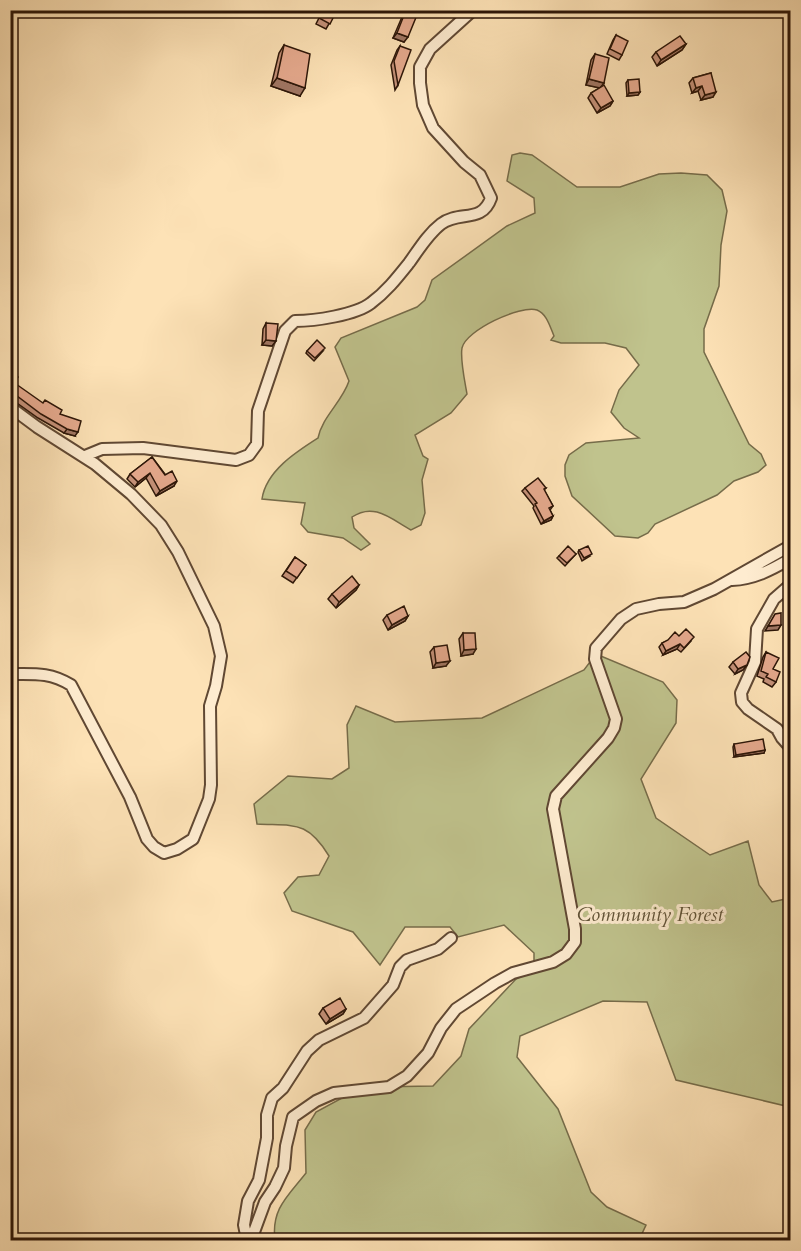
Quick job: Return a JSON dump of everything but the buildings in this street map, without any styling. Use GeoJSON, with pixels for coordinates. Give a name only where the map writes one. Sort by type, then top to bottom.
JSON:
{"type":"FeatureCollection","features":[{"type":"Feature","properties":{"kind":"street"},"geometry":{"type":"LineString","coordinates":[[86,456],[102,449],[143,448],[236,460],[249,455],[257,444],[258,411],[285,331],[295,321],[320,320],[369,305],[393,284],[433,230],[448,219],[480,214],[488,208],[491,198],[480,175],[464,162],[433,128],[423,105],[420,83],[420,67],[430,49],[473,10]]}},
{"type":"Feature","properties":{"kind":"street"},"geometry":{"type":"LineString","coordinates":[[10,407],[37,427],[86,456],[132,494],[161,525],[178,552],[214,626],[221,656],[210,706],[211,785],[209,798],[193,839],[177,849],[164,853],[147,839],[122,779],[71,685],[58,677],[45,674],[10,674]]}},
{"type":"Feature","properties":{"kind":"street"},"geometry":{"type":"LineString","coordinates":[[249,1240],[265,1202],[284,1168],[286,1146],[293,1117],[316,1101],[334,1093],[389,1088],[406,1076],[428,1053],[441,1028],[456,1009],[513,974],[553,962],[566,954],[575,942],[575,929],[553,809],[556,795],[588,761],[614,728],[616,719],[595,659],[596,648],[621,619],[636,609],[684,602],[714,589],[790,546]]}},
{"type":"Feature","properties":{"kind":"street"},"geometry":{"type":"LineString","coordinates":[[729,580],[744,580],[761,575],[790,559]]}},
{"type":"Feature","properties":{"kind":"street"},"geometry":{"type":"LineString","coordinates":[[790,585],[774,599],[757,629],[755,662],[741,693],[742,702],[748,709],[777,729],[790,747]]}},
{"type":"Feature","properties":{"kind":"street"},"geometry":{"type":"LineString","coordinates":[[249,1240],[244,1225],[248,1201],[259,1180],[267,1138],[267,1115],[272,1098],[283,1088],[307,1051],[319,1040],[364,1018],[393,985],[400,967],[406,960],[438,949],[451,939]]}},
{"type":"Feature","properties":{"kind":"green space"},"geometry":{"type":"Polygon","coordinates":[[[520,153],[532,155],[577,187],[620,187],[659,174],[681,173],[707,175],[722,190],[727,211],[721,245],[719,286],[704,329],[704,352],[749,444],[761,454],[766,465],[758,472],[734,481],[717,495],[655,524],[648,533],[638,538],[615,536],[572,496],[565,476],[565,465],[569,455],[586,443],[639,438],[624,428],[611,412],[619,390],[639,365],[626,348],[605,343],[561,343],[551,340],[554,336],[546,318],[537,310],[529,309],[495,320],[466,341],[462,348],[462,359],[467,394],[451,413],[415,435],[423,456],[428,459],[422,480],[425,513],[421,525],[411,530],[382,514],[368,511],[360,513],[352,517],[354,528],[370,544],[361,550],[343,538],[308,532],[301,524],[305,503],[262,499],[269,480],[283,463],[318,438],[324,423],[346,389],[349,381],[335,347],[341,338],[417,307],[425,300],[432,280],[507,226],[535,213],[534,198],[507,181],[512,155],[520,153]]]}},
{"type":"Feature","properties":{"kind":"green space","name":"Community Forest"},"geometry":{"type":"Polygon","coordinates":[[[596,654],[663,682],[677,700],[676,723],[641,779],[656,818],[710,855],[748,841],[759,885],[772,902],[790,898],[790,1107],[676,1080],[647,1002],[603,1001],[520,1036],[517,1057],[558,1109],[591,1192],[607,1207],[646,1225],[639,1240],[275,1240],[274,1229],[278,1211],[306,1173],[305,1130],[316,1112],[353,1092],[373,1087],[433,1086],[461,1056],[469,1029],[516,979],[534,970],[534,953],[504,925],[458,937],[450,927],[405,927],[380,965],[353,932],[292,911],[284,893],[298,877],[319,875],[329,856],[314,836],[299,827],[257,824],[254,804],[288,776],[332,779],[349,768],[347,725],[356,706],[395,722],[482,718],[584,670],[596,654]]]}}]}
